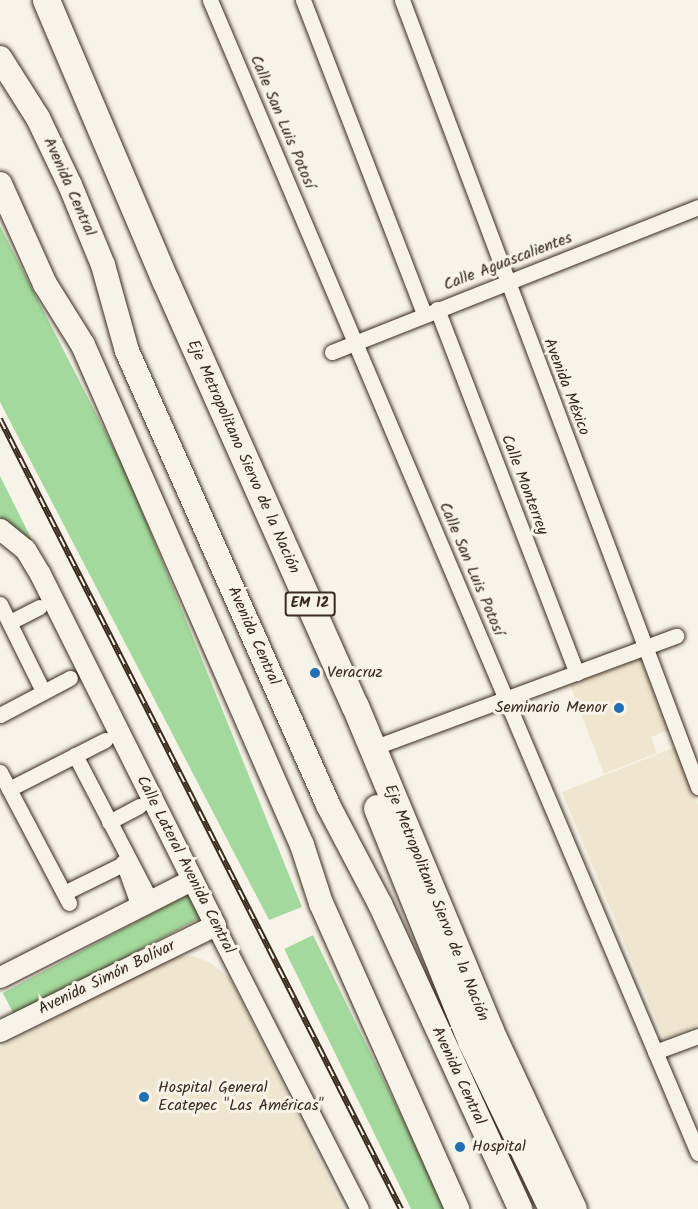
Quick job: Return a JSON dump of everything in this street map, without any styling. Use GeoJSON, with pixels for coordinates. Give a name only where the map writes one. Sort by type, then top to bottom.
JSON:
{"type":"FeatureCollection","features":[{"type":"Feature","properties":{"kind":"highway","name":"Eje Metropolitano Siervo de la Nación"},"geometry":{"type":"LineString","coordinates":[[28,0],[338,711],[472,1043],[553,1209]]}},
{"type":"Feature","properties":{"kind":"highway","name":"Eje Metropolitano Siervo de la Nación"},"geometry":{"type":"LineString","coordinates":[[46,0],[165,280],[355,706],[490,1031],[573,1209]]}},
{"type":"Feature","properties":{"kind":"highway","name":"Avenida Central"},"geometry":{"type":"LineString","coordinates":[[0,58],[38,118],[70,186],[103,265],[127,351],[328,805],[380,904],[520,1209]]}},
{"type":"Feature","properties":{"kind":"highway"},"geometry":{"type":"LineString","coordinates":[[0,184],[45,284],[83,345],[302,845],[321,903],[457,1209]]}},
{"type":"Feature","properties":{"kind":"main road","name":"Calle Lateral Avenida Central"},"geometry":{"type":"LineString","coordinates":[[5,536],[40,574],[215,925]]}},
{"type":"Feature","properties":{"kind":"main road"},"geometry":{"type":"LineString","coordinates":[[0,977],[191,880]]}},
{"type":"Feature","properties":{"kind":"main road","name":"Avenida Simón Bolívar"},"geometry":{"type":"LineString","coordinates":[[0,1031],[215,925]]}},
{"type":"Feature","properties":{"kind":"street","name":"Calle San Luis Potosí"},"geometry":{"type":"LineString","coordinates":[[210,0],[356,340],[698,1153]]}},
{"type":"Feature","properties":{"kind":"street","name":"Calle Monterrey"},"geometry":{"type":"LineString","coordinates":[[303,0],[577,673]]}},
{"type":"Feature","properties":{"kind":"street","name":"Avenida México"},"geometry":{"type":"LineString","coordinates":[[402,0],[698,787]]}},
{"type":"Feature","properties":{"kind":"street","name":"Calle Aguascalientes"},"geometry":{"type":"LineString","coordinates":[[332,352],[356,340],[508,283],[698,207]]}},
{"type":"Feature","properties":{"kind":"street"},"geometry":{"type":"LineString","coordinates":[[0,604],[43,692]]}},
{"type":"Feature","properties":{"kind":"street"},"geometry":{"type":"LineString","coordinates":[[10,622],[39,607]]}},
{"type":"Feature","properties":{"kind":"street"},"geometry":{"type":"LineString","coordinates":[[378,746],[676,636]]}},
{"type":"Feature","properties":{"kind":"street"},"geometry":{"type":"LineString","coordinates":[[0,715],[70,678]]}},
{"type":"Feature","properties":{"kind":"street"},"geometry":{"type":"LineString","coordinates":[[9,789],[105,740]]}},
{"type":"Feature","properties":{"kind":"street"},"geometry":{"type":"LineString","coordinates":[[75,755],[109,822],[145,904]]}},
{"type":"Feature","properties":{"kind":"street"},"geometry":{"type":"LineString","coordinates":[[0,772],[66,898],[126,859]]}},
{"type":"Feature","properties":{"kind":"street"},"geometry":{"type":"LineString","coordinates":[[109,822],[139,806]]}},
{"type":"Feature","properties":{"kind":"street","name":"Calle Lateral Avenida Central"},"geometry":{"type":"LineString","coordinates":[[215,925],[360,1209]]}},
{"type":"Feature","properties":{"kind":"street"},"geometry":{"type":"LineString","coordinates":[[655,1052],[698,1036]]}},
{"type":"Feature","properties":{"kind":"shaded area","name":"Seminario Menor"},"geometry":{"type":"Polygon","coordinates":[[[641,658],[669,730],[651,737],[657,753],[604,774],[570,685],[641,658]]]}},
{"type":"Feature","properties":{"kind":"shaded area"},"geometry":{"type":"Polygon","coordinates":[[[676,747],[698,805],[698,1025],[664,1038],[562,792],[676,747]]]}},
{"type":"Feature","properties":{"kind":"shaded area","name":"Hospital General Ecatepec \"Las Américas\""},"geometry":{"type":"Polygon","coordinates":[[[193,956],[211,963],[231,980],[343,1209],[0,1209],[0,1048],[165,957],[193,956]]]}},
{"type":"Feature","properties":{"kind":"green space"},"geometry":{"type":"Polygon","coordinates":[[[0,226],[127,474],[302,907],[269,920],[0,402],[0,226]]]}},
{"type":"Feature","properties":{"kind":"green space"},"geometry":{"type":"Polygon","coordinates":[[[0,476],[35,546],[0,517],[0,476]]]}},
{"type":"Feature","properties":{"kind":"green space"},"geometry":{"type":"Polygon","coordinates":[[[189,894],[201,917],[15,1016],[3,993],[189,894]]]}},
{"type":"Feature","properties":{"kind":"green space"},"geometry":{"type":"Polygon","coordinates":[[[313,935],[447,1209],[411,1209],[284,949],[313,935]]]}},
{"type":"Feature","properties":{"kind":"railway"},"geometry":{"type":"LineString","coordinates":[[0,419],[401,1209]]}},
{"type":"Feature","properties":{"kind":"place","name":"Veracruz"},"geometry":{"type":"Point","coordinates":[315,673]}},
{"type":"Feature","properties":{"kind":"place","name":"Seminario Menor"},"geometry":{"type":"Point","coordinates":[619,708]}},
{"type":"Feature","properties":{"kind":"place","name":"Hospital General Ecatepec \"Las Américas\""},"geometry":{"type":"Point","coordinates":[144,1097]}},
{"type":"Feature","properties":{"kind":"place","name":"Hospital"},"geometry":{"type":"Point","coordinates":[460,1147]}}]}
